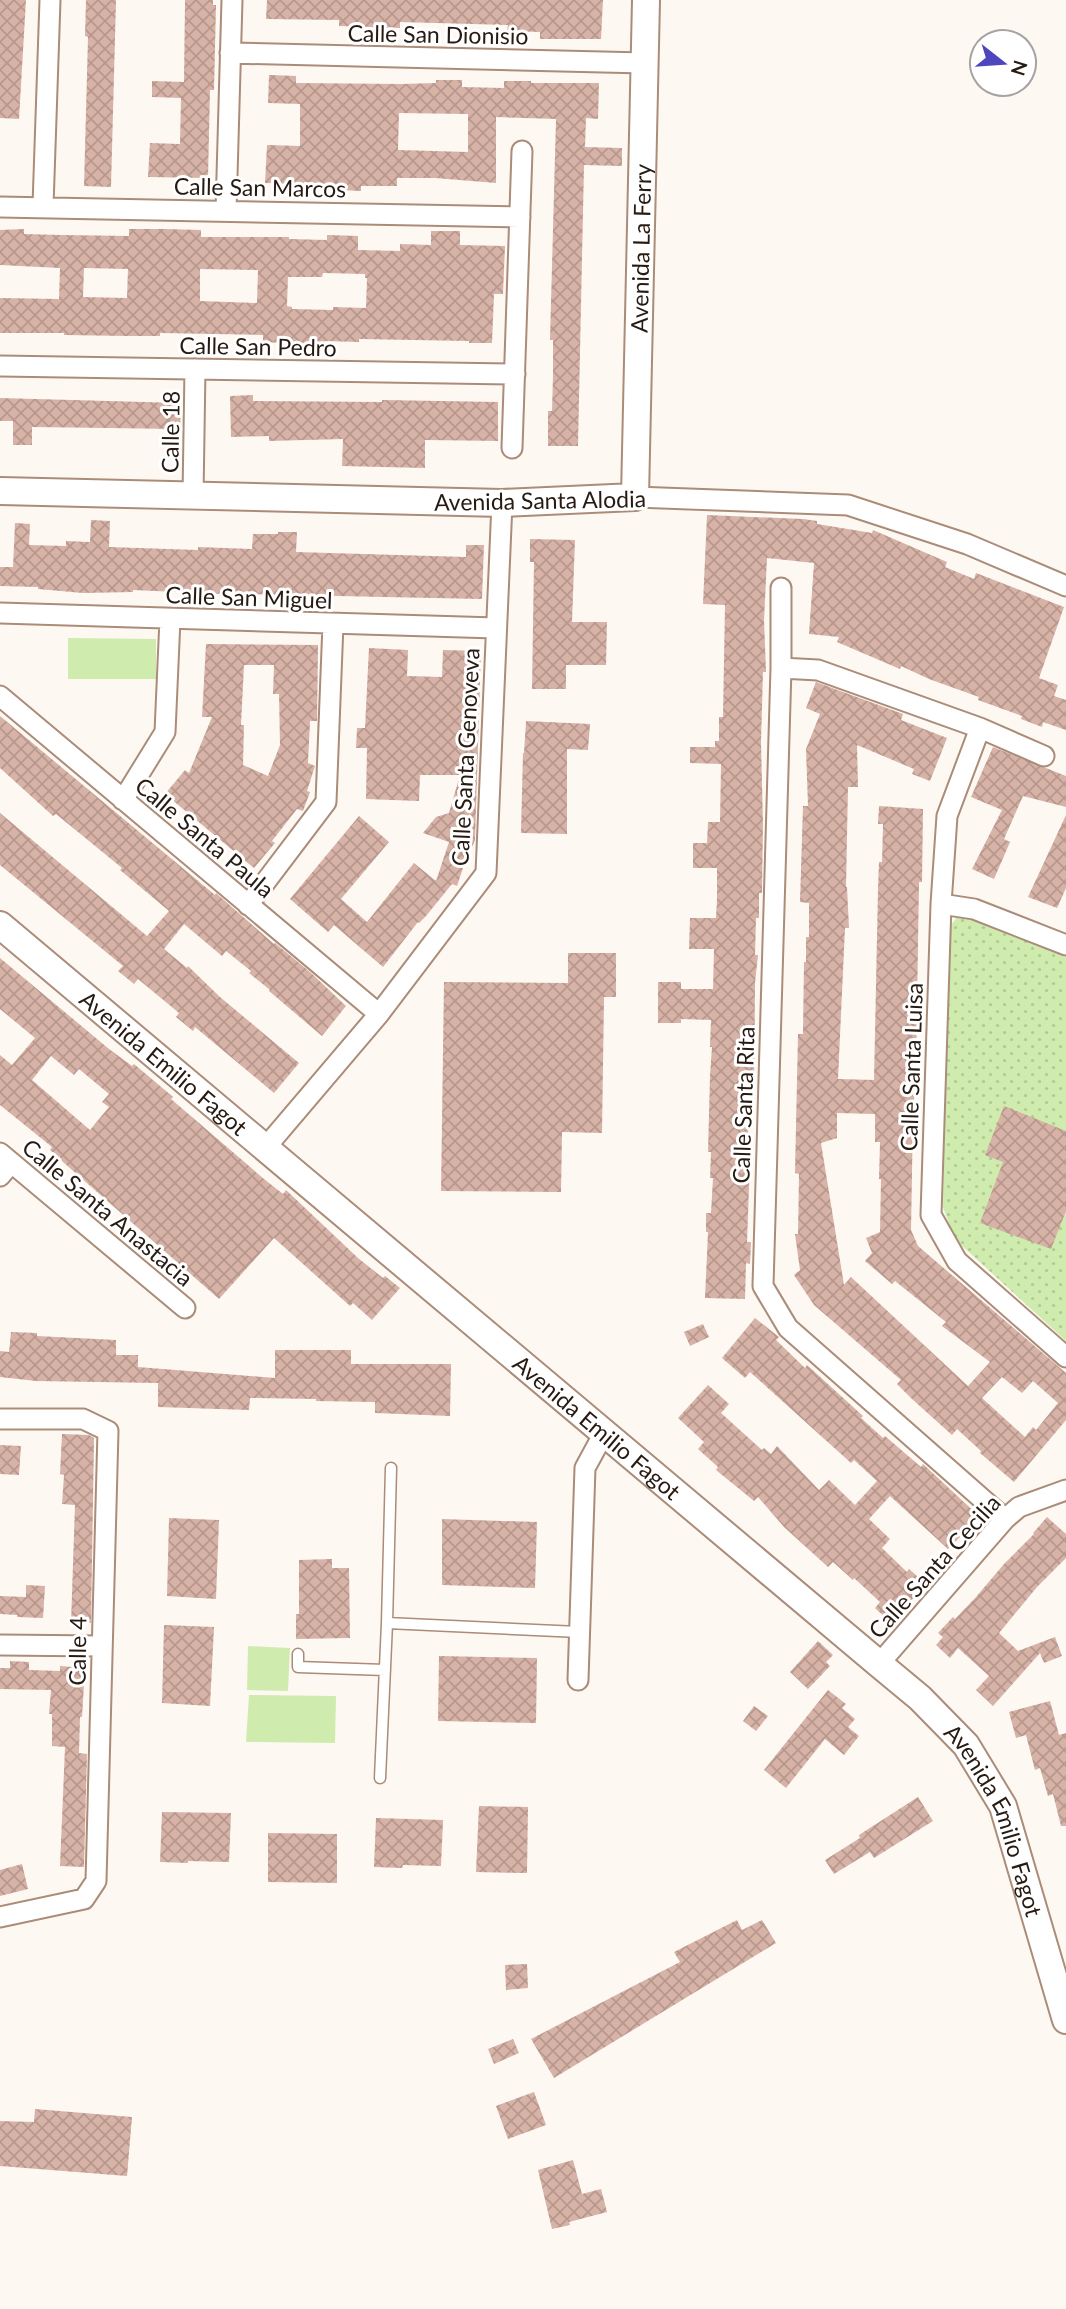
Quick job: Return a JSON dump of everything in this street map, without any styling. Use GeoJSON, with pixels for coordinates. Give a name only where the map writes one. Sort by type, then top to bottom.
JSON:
{"type":"FeatureCollection","features":[{"type":"Feature","properties":{"kind":"street"},"geometry":{"type":"LineString","coordinates":[[43,206],[50,0]]}},
{"type":"Feature","properties":{"kind":"street"},"geometry":{"type":"LineString","coordinates":[[226,211],[232,0]]}},
{"type":"Feature","properties":{"kind":"street","name":"Avenida La Ferry"},"geometry":{"type":"LineString","coordinates":[[635,497],[646,0]]}},
{"type":"Feature","properties":{"kind":"street","name":"Calle San Dionisio"},"geometry":{"type":"LineString","coordinates":[[230,53],[645,63]]}},
{"type":"Feature","properties":{"kind":"street"},"geometry":{"type":"LineString","coordinates":[[512,448],[522,151]]}},
{"type":"Feature","properties":{"kind":"street","name":"Calle San Marcos"},"geometry":{"type":"LineString","coordinates":[[0,207],[520,218]]}},
{"type":"Feature","properties":{"kind":"street","name":"Calle San Pedro"},"geometry":{"type":"LineString","coordinates":[[0,366],[515,374]]}},
{"type":"Feature","properties":{"kind":"street","name":"Calle 18"},"geometry":{"type":"LineString","coordinates":[[193,496],[195,369]]}},
{"type":"Feature","properties":{"kind":"street","name":"Avenida Santa Alodia"},"geometry":{"type":"LineString","coordinates":[[0,491],[502,503],[635,497],[848,505],[967,544],[1066,586]]}},
{"type":"Feature","properties":{"kind":"street","name":"Calle Santa Genoveva"},"geometry":{"type":"LineString","coordinates":[[266,1147],[379,1014],[486,873],[502,503]]}},
{"type":"Feature","properties":{"kind":"street","name":"Calle Santa Rita"},"geometry":{"type":"LineString","coordinates":[[781,588],[763,1286],[788,1328],[1005,1519]]}},
{"type":"Feature","properties":{"kind":"street","name":"Calle San Miguel"},"geometry":{"type":"LineString","coordinates":[[0,612],[170,620],[496,628]]}},
{"type":"Feature","properties":{"kind":"street"},"geometry":{"type":"LineString","coordinates":[[123,800],[165,732],[170,620]]}},
{"type":"Feature","properties":{"kind":"street"},"geometry":{"type":"LineString","coordinates":[[248,905],[326,802],[333,624]]}},
{"type":"Feature","properties":{"kind":"street"},"geometry":{"type":"LineString","coordinates":[[781,668],[818,670],[980,728],[1044,756]]}},
{"type":"Feature","properties":{"kind":"street","name":"Calle Santa Paula"},"geometry":{"type":"LineString","coordinates":[[0,696],[379,1014]]}},
{"type":"Feature","properties":{"kind":"street","name":"Calle Santa Luisa"},"geometry":{"type":"LineString","coordinates":[[980,728],[947,816],[941,904],[931,1215],[957,1261],[1066,1357]]}},
{"type":"Feature","properties":{"kind":"street"},"geometry":{"type":"LineString","coordinates":[[941,904],[974,909],[1066,945]]}},
{"type":"Feature","properties":{"kind":"street","name":"Avenida Emilio Fagot"},"geometry":{"type":"LineString","coordinates":[[0,925],[880,1664],[920,1698],[966,1745],[1003,1806],[1066,2020]]}},
{"type":"Feature","properties":{"kind":"street","name":"Calle Santa Anastacia"},"geometry":{"type":"LineString","coordinates":[[4,1164],[185,1308]]}},
{"type":"Feature","properties":{"kind":"street","name":"Calle 4"},"geometry":{"type":"LineString","coordinates":[[0,1419],[83,1419],[108,1431],[96,1881],[84,1899],[3,1916]]}},
{"type":"Feature","properties":{"kind":"street"},"geometry":{"type":"LineString","coordinates":[[578,1681],[585,1468],[604,1433]]}},
{"type":"Feature","properties":{"kind":"street","name":"Calle Santa Cecilia"},"geometry":{"type":"LineString","coordinates":[[880,1664],[1005,1519],[1019,1507],[1066,1490]]}},
{"type":"Feature","properties":{"kind":"street"},"geometry":{"type":"LineString","coordinates":[[0,1645],[101,1647]]}},
{"type":"Feature","properties":{"kind":"lane"},"geometry":{"type":"LineString","coordinates":[[380,1778],[391,1468]]}},
{"type":"Feature","properties":{"kind":"lane"},"geometry":{"type":"LineString","coordinates":[[387,1623],[579,1632]]}},
{"type":"Feature","properties":{"kind":"lane"},"geometry":{"type":"LineString","coordinates":[[298,1654],[298,1667],[385,1670]]}},
{"type":"Feature","properties":{"kind":"green space"},"geometry":{"type":"Polygon","coordinates":[[[68,638],[156,639],[156,679],[68,679],[68,638]]]}},
{"type":"Feature","properties":{"kind":"green space"},"geometry":{"type":"Polygon","coordinates":[[[957,917],[970,918],[1066,957],[1066,1341],[960,1244],[943,1207],[948,929],[957,917]]]}},
{"type":"Feature","properties":{"kind":"green space"},"geometry":{"type":"Polygon","coordinates":[[[248,1646],[290,1648],[288,1691],[247,1690],[248,1646]]]}},
{"type":"Feature","properties":{"kind":"green space"},"geometry":{"type":"Polygon","coordinates":[[[249,1695],[336,1696],[335,1743],[246,1742],[249,1695]]]}},
{"type":"Feature","properties":{"kind":"building"},"geometry":{"type":"Polygon","coordinates":[[[0,0],[26,0],[19,119],[0,118],[0,0]]]}},
{"type":"Feature","properties":{"kind":"building"},"geometry":{"type":"Polygon","coordinates":[[[86,0],[116,0],[111,187],[84,186],[88,37],[85,36],[86,0]]]}},
{"type":"Feature","properties":{"kind":"building"},"geometry":{"type":"Polygon","coordinates":[[[185,0],[213,0],[213,5],[216,5],[208,178],[148,177],[150,143],[180,144],[181,98],[152,97],[152,81],[184,82],[185,0]]]}},
{"type":"Feature","properties":{"kind":"building"},"geometry":{"type":"Polygon","coordinates":[[[267,0],[603,0],[601,39],[540,39],[540,32],[507,31],[508,25],[400,22],[400,28],[339,26],[339,20],[266,19],[267,0]]]}},
{"type":"Feature","properties":{"kind":"building"},"geometry":{"type":"Polygon","coordinates":[[[269,75],[296,76],[296,83],[402,84],[462,80],[462,87],[504,88],[504,81],[599,83],[598,119],[586,118],[585,147],[622,148],[622,166],[584,165],[578,446],[548,446],[548,411],[552,411],[553,375],[553,340],[550,340],[556,119],[496,117],[496,183],[397,178],[397,186],[361,186],[361,191],[299,188],[299,184],[265,183],[267,145],[300,146],[300,104],[268,103],[269,75]],[[399,113],[398,150],[468,152],[468,114],[399,113]]]}},
{"type":"Feature","properties":{"kind":"building"},"geometry":{"type":"Polygon","coordinates":[[[24,229],[24,234],[129,236],[129,229],[201,230],[201,237],[327,240],[327,235],[358,236],[358,250],[400,251],[400,244],[431,245],[431,231],[460,231],[460,245],[505,246],[503,294],[494,294],[492,343],[359,339],[359,342],[325,341],[325,345],[263,342],[263,335],[0,333],[0,298],[59,299],[60,268],[0,265],[0,230],[24,229]],[[84,268],[83,297],[127,298],[128,269],[84,268]],[[200,269],[200,301],[257,303],[258,270],[200,269]],[[323,273],[322,277],[288,277],[287,306],[292,309],[366,308],[365,274],[323,273]]]}},
{"type":"Feature","properties":{"kind":"building"},"geometry":{"type":"Polygon","coordinates":[[[253,395],[253,401],[498,402],[498,441],[425,440],[425,468],[342,466],[343,439],[269,441],[269,436],[231,437],[230,396],[253,395]]]}},
{"type":"Feature","properties":{"kind":"building"},"geometry":{"type":"Polygon","coordinates":[[[0,398],[181,403],[180,429],[32,427],[32,445],[13,445],[13,421],[0,421],[0,398]]]}},
{"type":"Feature","properties":{"kind":"building"},"geometry":{"type":"Polygon","coordinates":[[[707,515],[803,519],[817,521],[817,524],[872,533],[873,530],[947,562],[945,567],[974,579],[976,573],[1064,607],[1039,678],[1058,685],[1054,696],[1066,700],[1066,730],[1043,722],[1042,727],[1021,719],[1022,716],[978,700],[979,697],[901,666],[900,669],[837,642],[839,637],[809,634],[814,563],[767,558],[764,620],[766,672],[763,672],[761,742],[762,893],[759,893],[759,918],[756,918],[755,955],[758,955],[755,983],[754,1102],[750,1101],[748,1132],[751,1133],[747,1242],[751,1242],[750,1264],[746,1263],[745,1299],[705,1298],[708,1232],[706,1213],[711,1213],[713,1178],[710,1178],[711,1152],[708,1152],[711,1020],[681,1019],[681,1023],[658,1023],[658,982],[681,982],[681,989],[713,989],[714,949],[689,949],[690,918],[716,918],[717,899],[717,868],[693,868],[693,843],[707,843],[708,822],[720,822],[721,764],[690,763],[690,747],[715,747],[715,741],[719,741],[719,717],[723,717],[725,605],[703,604],[707,515]]]}},
{"type":"Feature","properties":{"kind":"building"},"geometry":{"type":"Polygon","coordinates":[[[91,520],[110,521],[109,547],[252,549],[253,534],[278,532],[297,532],[296,552],[466,557],[466,545],[484,545],[482,599],[242,594],[242,600],[223,599],[223,594],[133,590],[83,593],[38,587],[0,586],[0,567],[13,567],[15,523],[30,524],[29,545],[66,546],[66,541],[90,542],[91,520]]]}},
{"type":"Feature","properties":{"kind":"building"},"geometry":{"type":"Polygon","coordinates":[[[530,539],[575,540],[572,622],[607,622],[606,665],[566,665],[566,689],[532,689],[534,562],[530,562],[530,539]]]}},
{"type":"Feature","properties":{"kind":"building"},"geometry":{"type":"Polygon","coordinates":[[[206,644],[318,645],[317,721],[310,721],[308,763],[315,766],[307,791],[310,792],[303,811],[297,809],[272,841],[275,843],[254,868],[165,794],[185,770],[189,773],[212,717],[202,717],[206,644]],[[244,665],[241,725],[244,725],[243,765],[268,776],[280,745],[279,694],[273,694],[274,665],[244,665]]]}},
{"type":"Feature","properties":{"kind":"building"},"geometry":{"type":"Polygon","coordinates":[[[369,648],[408,650],[407,676],[442,677],[443,650],[481,651],[475,840],[457,886],[452,884],[383,967],[334,925],[328,932],[290,899],[359,816],[389,842],[341,899],[367,922],[414,863],[436,881],[449,842],[423,833],[436,817],[449,813],[460,775],[420,775],[419,801],[366,799],[367,748],[356,748],[357,728],[365,728],[369,648]]]}},
{"type":"Feature","properties":{"kind":"building"},"geometry":{"type":"Polygon","coordinates":[[[816,682],[903,714],[901,720],[947,738],[930,781],[912,774],[914,769],[857,745],[858,787],[848,787],[846,887],[849,928],[845,928],[838,1079],[874,1080],[878,889],[883,824],[878,824],[879,806],[923,809],[911,1230],[918,1246],[1066,1373],[1066,1420],[1014,1482],[957,1429],[952,1435],[912,1399],[897,1384],[901,1380],[814,1305],[794,1275],[800,1270],[795,1234],[798,1234],[799,1174],[795,1173],[798,1034],[803,1034],[804,962],[806,937],[809,937],[809,903],[800,902],[803,806],[808,806],[806,749],[820,714],[806,708],[816,682]],[[837,1113],[837,1138],[821,1143],[844,1285],[851,1277],[968,1386],[990,1362],[942,1326],[946,1322],[895,1281],[892,1284],[865,1261],[872,1253],[866,1238],[880,1232],[880,1142],[875,1142],[875,1114],[837,1113]],[[1002,1377],[982,1398],[1025,1437],[1033,1427],[1036,1430],[1058,1403],[1033,1381],[1022,1393],[1002,1377]]]}},
{"type":"Feature","properties":{"kind":"building"},"geometry":{"type":"Polygon","coordinates":[[[0,716],[215,895],[216,893],[346,1006],[322,1036],[249,973],[251,971],[226,951],[222,956],[184,924],[164,949],[187,968],[188,966],[220,997],[299,1063],[274,1093],[195,1027],[193,1031],[176,1017],[179,1013],[138,979],[134,984],[118,971],[123,966],[0,865],[0,813],[147,936],[169,911],[120,870],[122,868],[56,814],[53,816],[0,768],[0,716]]]}},
{"type":"Feature","properties":{"kind":"building"},"geometry":{"type":"Polygon","coordinates":[[[526,721],[590,724],[588,750],[567,749],[567,834],[521,833],[526,721]]]}},
{"type":"Feature","properties":{"kind":"building"},"geometry":{"type":"Polygon","coordinates":[[[993,747],[1066,776],[1066,807],[1023,796],[1004,839],[1010,842],[994,879],[972,869],[1002,810],[971,797],[993,747]]]}},
{"type":"Feature","properties":{"kind":"building"},"geometry":{"type":"Polygon","coordinates":[[[1066,815],[1066,888],[1057,908],[1028,897],[1066,815]]]}},
{"type":"Feature","properties":{"kind":"building"},"geometry":{"type":"Polygon","coordinates":[[[568,953],[616,953],[616,997],[604,997],[602,1133],[562,1132],[561,1192],[441,1191],[444,982],[568,983],[568,953]]]}},
{"type":"Feature","properties":{"kind":"building"},"geometry":{"type":"Polygon","coordinates":[[[0,958],[109,1049],[132,1066],[134,1064],[264,1179],[283,1194],[286,1190],[358,1258],[400,1288],[372,1320],[353,1303],[350,1306],[274,1238],[219,1299],[63,1162],[50,1150],[52,1147],[0,1105],[0,1055],[12,1065],[35,1038],[0,1009],[0,958]],[[51,1056],[32,1080],[90,1130],[109,1107],[102,1102],[109,1094],[79,1069],[74,1075],[51,1056]]]}},
{"type":"Feature","properties":{"kind":"building"},"geometry":{"type":"Polygon","coordinates":[[[1004,1106],[1066,1131],[1066,1211],[1051,1249],[980,1223],[1003,1162],[985,1155],[1004,1106]]]}},
{"type":"Feature","properties":{"kind":"building"},"geometry":{"type":"Polygon","coordinates":[[[755,1318],[779,1337],[776,1340],[863,1416],[861,1418],[883,1438],[885,1436],[921,1467],[923,1464],[980,1517],[948,1549],[890,1496],[869,1519],[890,1539],[882,1548],[907,1572],[909,1569],[926,1584],[891,1623],[875,1608],[880,1602],[854,1578],[853,1580],[833,1562],[828,1567],[784,1527],[758,1497],[754,1501],[716,1470],[718,1467],[698,1449],[704,1442],[678,1418],[708,1385],[729,1404],[721,1413],[762,1450],[764,1448],[771,1454],[777,1446],[819,1490],[829,1480],[855,1505],[877,1481],[854,1460],[851,1463],[750,1372],[745,1378],[722,1358],[755,1318]]]}},
{"type":"Feature","properties":{"kind":"building"},"geometry":{"type":"Polygon","coordinates":[[[703,1324],[709,1337],[690,1346],[684,1332],[703,1324]]]}},
{"type":"Feature","properties":{"kind":"building"},"geometry":{"type":"Polygon","coordinates":[[[11,1332],[116,1340],[116,1355],[138,1355],[138,1367],[275,1378],[275,1350],[351,1350],[351,1364],[451,1364],[450,1416],[375,1413],[375,1402],[316,1399],[250,1398],[249,1410],[158,1407],[158,1383],[36,1381],[0,1377],[0,1351],[9,1352],[11,1332]]]}},
{"type":"Feature","properties":{"kind":"building"},"geometry":{"type":"Polygon","coordinates":[[[62,1434],[89,1435],[94,1438],[91,1623],[71,1623],[75,1505],[62,1504],[62,1434]]]}},
{"type":"Feature","properties":{"kind":"building"},"geometry":{"type":"Polygon","coordinates":[[[0,1445],[21,1446],[19,1475],[0,1474],[0,1445]]]}},
{"type":"Feature","properties":{"kind":"building"},"geometry":{"type":"Polygon","coordinates":[[[1047,1517],[1066,1534],[1066,1558],[1037,1587],[999,1633],[1018,1651],[1055,1637],[1062,1656],[1044,1663],[1040,1653],[993,1706],[976,1690],[989,1676],[958,1648],[950,1658],[936,1645],[943,1637],[938,1633],[976,1597],[1047,1517]]]}},
{"type":"Feature","properties":{"kind":"building"},"geometry":{"type":"Polygon","coordinates":[[[169,1518],[219,1520],[216,1599],[167,1596],[169,1518]]]}},
{"type":"Feature","properties":{"kind":"building"},"geometry":{"type":"Polygon","coordinates":[[[442,1519],[537,1522],[535,1588],[442,1585],[442,1519]]]}},
{"type":"Feature","properties":{"kind":"building"},"geometry":{"type":"Polygon","coordinates":[[[332,1559],[332,1568],[349,1568],[350,1638],[296,1639],[299,1560],[332,1559]]]}},
{"type":"Feature","properties":{"kind":"building"},"geometry":{"type":"Polygon","coordinates":[[[26,1585],[45,1586],[43,1618],[0,1614],[0,1596],[26,1597],[26,1585]]]}},
{"type":"Feature","properties":{"kind":"building"},"geometry":{"type":"Polygon","coordinates":[[[164,1625],[214,1627],[210,1706],[162,1703],[164,1625]]]}},
{"type":"Feature","properties":{"kind":"building"},"geometry":{"type":"Polygon","coordinates":[[[818,1641],[833,1655],[826,1662],[830,1666],[808,1689],[790,1672],[818,1641]]]}},
{"type":"Feature","properties":{"kind":"building"},"geometry":{"type":"Polygon","coordinates":[[[439,1656],[537,1658],[536,1723],[438,1721],[439,1656]]]}},
{"type":"Feature","properties":{"kind":"building"},"geometry":{"type":"Polygon","coordinates":[[[10,1661],[29,1662],[29,1670],[60,1671],[60,1666],[85,1668],[79,1753],[87,1754],[84,1867],[60,1866],[65,1747],[52,1746],[52,1714],[49,1714],[51,1690],[0,1689],[0,1668],[10,1668],[10,1661]]]}},
{"type":"Feature","properties":{"kind":"building"},"geometry":{"type":"Polygon","coordinates":[[[828,1690],[846,1704],[842,1708],[855,1719],[848,1727],[859,1736],[844,1755],[825,1739],[786,1788],[764,1770],[828,1690]]]}},
{"type":"Feature","properties":{"kind":"building"},"geometry":{"type":"Polygon","coordinates":[[[1050,1701],[1059,1735],[1066,1733],[1066,1826],[1061,1826],[1053,1794],[1048,1796],[1040,1768],[1035,1770],[1026,1735],[1016,1738],[1009,1712],[1050,1701]]]}},
{"type":"Feature","properties":{"kind":"building"},"geometry":{"type":"Polygon","coordinates":[[[754,1706],[768,1716],[756,1731],[743,1721],[754,1706]]]}},
{"type":"Feature","properties":{"kind":"building"},"geometry":{"type":"Polygon","coordinates":[[[918,1797],[933,1821],[874,1858],[870,1852],[834,1874],[825,1860],[918,1797]]]}},
{"type":"Feature","properties":{"kind":"building"},"geometry":{"type":"Polygon","coordinates":[[[479,1806],[528,1807],[527,1873],[476,1872],[479,1806]]]}},
{"type":"Feature","properties":{"kind":"building"},"geometry":{"type":"Polygon","coordinates":[[[162,1812],[231,1813],[229,1862],[160,1862],[162,1812]]]}},
{"type":"Feature","properties":{"kind":"building"},"geometry":{"type":"Polygon","coordinates":[[[376,1818],[443,1820],[441,1866],[374,1867],[376,1818]]]}},
{"type":"Feature","properties":{"kind":"building"},"geometry":{"type":"Polygon","coordinates":[[[268,1833],[337,1834],[337,1883],[268,1882],[268,1833]]]}},
{"type":"Feature","properties":{"kind":"building"},"geometry":{"type":"Polygon","coordinates":[[[22,1864],[28,1889],[0,1896],[0,1870],[22,1864]]]}},
{"type":"Feature","properties":{"kind":"building"},"geometry":{"type":"Polygon","coordinates":[[[737,1920],[742,1930],[762,1920],[776,1943],[554,2078],[531,2039],[680,1962],[674,1952],[737,1920]]]}},
{"type":"Feature","properties":{"kind":"building"},"geometry":{"type":"Polygon","coordinates":[[[527,1964],[528,1988],[506,1990],[505,1965],[527,1964]]]}},
{"type":"Feature","properties":{"kind":"building"},"geometry":{"type":"Polygon","coordinates":[[[513,2039],[519,2053],[494,2064],[488,2049],[513,2039]]]}},
{"type":"Feature","properties":{"kind":"building"},"geometry":{"type":"Polygon","coordinates":[[[534,2092],[546,2125],[508,2139],[496,2106],[534,2092]]]}},
{"type":"Feature","properties":{"kind":"building"},"geometry":{"type":"Polygon","coordinates":[[[35,2109],[132,2117],[127,2176],[0,2166],[0,2121],[34,2122],[35,2109]]]}},
{"type":"Feature","properties":{"kind":"building"},"geometry":{"type":"Polygon","coordinates":[[[573,2160],[582,2194],[601,2189],[607,2212],[552,2229],[538,2170],[573,2160]]]}}]}
